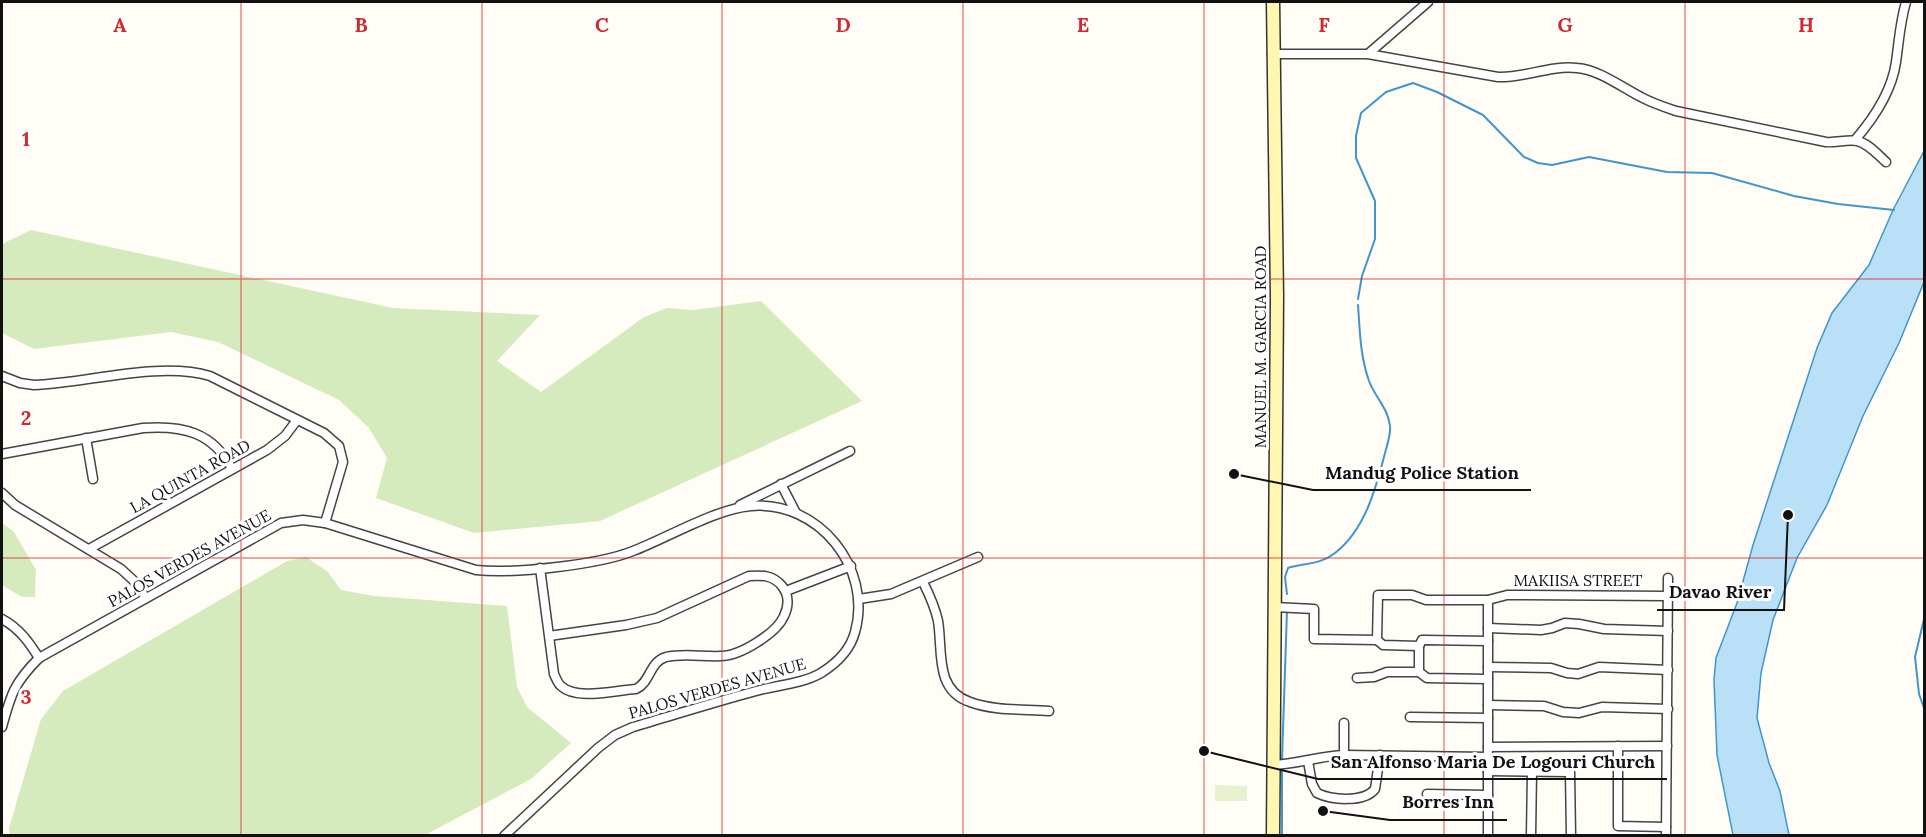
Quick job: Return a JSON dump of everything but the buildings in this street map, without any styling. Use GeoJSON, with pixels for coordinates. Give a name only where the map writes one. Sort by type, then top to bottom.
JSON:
{"type":"FeatureCollection","features":[{"type":"Feature","properties":{"kind":"main road","name":"MANUEL M. GARCIA ROAD"},"geometry":{"type":"LineString","coordinates":[[1272,2],[1277,297],[1273,836]]}},
{"type":"Feature","properties":{"kind":"street"},"geometry":{"type":"LineString","coordinates":[[1368,54],[1428,2]]}},
{"type":"Feature","properties":{"kind":"street"},"geometry":{"type":"LineString","coordinates":[[1855,140],[1881,103],[1892,80],[1900,24],[1906,2]]}},
{"type":"Feature","properties":{"kind":"street"},"geometry":{"type":"LineString","coordinates":[[1272,54],[1368,54],[1510,78],[1563,67],[1580,68],[1598,74],[1650,101],[1676,111],[1826,142],[1855,140],[1870,148],[1886,162]]}},
{"type":"Feature","properties":{"kind":"street"},"geometry":{"type":"LineString","coordinates":[[2,376],[20,383],[34,385],[152,371],[201,373],[210,376],[324,433],[339,446],[344,462],[325,523]]}},
{"type":"Feature","properties":{"kind":"street","name":"LA QUINTA ROAD"},"geometry":{"type":"LineString","coordinates":[[90,549],[277,444],[297,420]]}},
{"type":"Feature","properties":{"kind":"street"},"geometry":{"type":"LineString","coordinates":[[2,454],[143,428],[160,427],[182,429],[198,435],[224,453],[232,469]]}},
{"type":"Feature","properties":{"kind":"street"},"geometry":{"type":"LineString","coordinates":[[86,438],[93,479]]}},
{"type":"Feature","properties":{"kind":"street"},"geometry":{"type":"LineString","coordinates":[[736,508],[850,451]]}},
{"type":"Feature","properties":{"kind":"street"},"geometry":{"type":"LineString","coordinates":[[781,484],[796,513]]}},
{"type":"Feature","properties":{"kind":"street"},"geometry":{"type":"LineString","coordinates":[[2,493],[15,505],[121,569],[133,580],[146,598]]}},
{"type":"Feature","properties":{"kind":"street","name":"PALOS VERDES AVENUE"},"geometry":{"type":"LineString","coordinates":[[2,727],[14,687],[39,658],[281,523],[303,520],[325,523],[476,570],[491,572],[591,562],[621,555],[736,508],[754,505],[778,507],[796,513],[827,535],[842,550],[851,566],[859,599],[859,612],[854,636],[842,657],[832,666],[803,680],[644,723],[615,735],[598,748],[504,836]]}},
{"type":"Feature","properties":{"kind":"street"},"geometry":{"type":"LineString","coordinates":[[859,599],[891,594],[978,557]]}},
{"type":"Feature","properties":{"kind":"street"},"geometry":{"type":"LineString","coordinates":[[786,591],[851,566]]}},
{"type":"Feature","properties":{"kind":"street"},"geometry":{"type":"LineString","coordinates":[[540,568],[554,674],[560,686],[574,693],[636,689],[642,686],[660,659],[686,656],[729,656],[771,634],[780,625],[788,604],[786,591],[772,577],[749,576],[657,618],[626,625],[549,636]]}},
{"type":"Feature","properties":{"kind":"street"},"geometry":{"type":"LineString","coordinates":[[1618,746],[1618,826],[1666,831],[1668,578]]}},
{"type":"Feature","properties":{"kind":"street"},"geometry":{"type":"LineString","coordinates":[[923,582],[938,619],[943,676],[958,697],[987,706],[1049,711]]}},
{"type":"Feature","properties":{"kind":"street","name":"MAKIISA STREET"},"geometry":{"type":"LineString","coordinates":[[1377,640],[1378,595],[1412,595],[1426,600],[1488,600],[1507,595],[1668,596]]}},
{"type":"Feature","properties":{"kind":"street"},"geometry":{"type":"LineString","coordinates":[[1488,600],[1488,836]]}},
{"type":"Feature","properties":{"kind":"street"},"geometry":{"type":"LineString","coordinates":[[1274,607],[1314,609],[1314,639],[1377,640],[1383,645],[1419,646]]}},
{"type":"Feature","properties":{"kind":"street"},"geometry":{"type":"LineString","coordinates":[[2,619],[15,627],[29,641],[39,658]]}},
{"type":"Feature","properties":{"kind":"street"},"geometry":{"type":"LineString","coordinates":[[1488,628],[1540,630],[1565,623],[1604,629],[1668,631]]}},
{"type":"Feature","properties":{"kind":"street"},"geometry":{"type":"LineString","coordinates":[[1419,672],[1419,646],[1422,640],[1488,641]]}},
{"type":"Feature","properties":{"kind":"street"},"geometry":{"type":"LineString","coordinates":[[1488,667],[1551,668],[1578,674],[1599,667],[1668,670]]}},
{"type":"Feature","properties":{"kind":"street"},"geometry":{"type":"LineString","coordinates":[[1357,678],[1374,677],[1387,672],[1419,672],[1426,678],[1488,679]]}},
{"type":"Feature","properties":{"kind":"street"},"geometry":{"type":"LineString","coordinates":[[1488,705],[1544,706],[1579,714],[1602,707],[1668,709]]}},
{"type":"Feature","properties":{"kind":"street"},"geometry":{"type":"LineString","coordinates":[[1410,717],[1488,718]]}},
{"type":"Feature","properties":{"kind":"street"},"geometry":{"type":"LineString","coordinates":[[1344,723],[1344,755]]}},
{"type":"Feature","properties":{"kind":"street"},"geometry":{"type":"LineString","coordinates":[[1488,747],[1668,746]]}},
{"type":"Feature","properties":{"kind":"street"},"geometry":{"type":"LineString","coordinates":[[1273,765],[1344,755],[1488,758]]}},
{"type":"Feature","properties":{"kind":"street"},"geometry":{"type":"LineString","coordinates":[[1308,761],[1312,784],[1317,793],[1324,796],[1355,798],[1366,796],[1375,789],[1380,755]]}},
{"type":"Feature","properties":{"kind":"street"},"geometry":{"type":"LineString","coordinates":[[1488,771],[1570,771],[1571,836]]}},
{"type":"Feature","properties":{"kind":"street"},"geometry":{"type":"LineString","coordinates":[[1531,836],[1532,771]]}},
{"type":"Feature","properties":{"kind":"street"},"geometry":{"type":"LineString","coordinates":[[1427,794],[1488,795]]}},
{"type":"Feature","properties":{"kind":"green space"},"geometry":{"type":"Polygon","coordinates":[[[31,230],[393,308],[540,315],[497,361],[541,392],[644,317],[667,308],[693,310],[761,301],[862,401],[600,521],[474,533],[376,498],[387,458],[369,428],[339,400],[218,342],[171,332],[34,349],[2,333],[2,244],[31,230]]]}},
{"type":"Feature","properties":{"kind":"green space"},"geometry":{"type":"Polygon","coordinates":[[[2,523],[14,532],[36,570],[35,597],[22,597],[2,585],[2,523]]]}},
{"type":"Feature","properties":{"kind":"green space"},"geometry":{"type":"Polygon","coordinates":[[[306,557],[328,572],[341,590],[374,596],[507,606],[517,687],[527,707],[571,743],[531,779],[425,835],[10,835],[9,828],[41,719],[63,691],[287,561],[306,557]]]}},
{"type":"Feature","properties":{"kind":"green space"},"geometry":{"type":"Polygon","coordinates":[[[1215,785],[1247,786],[1247,801],[1215,801],[1215,785]]]}},
{"type":"Feature","properties":{"kind":"water"},"geometry":{"type":"Polygon","coordinates":[[[1924,151],[1924,282],[1899,343],[1863,416],[1827,505],[1797,558],[1773,620],[1761,673],[1757,718],[1769,763],[1780,791],[1789,835],[1733,835],[1717,755],[1714,680],[1716,658],[1737,603],[1753,545],[1817,348],[1832,313],[1869,265],[1893,210],[1924,151]]]}},
{"type":"Feature","properties":{"kind":"waterway"},"geometry":{"type":"LineString","coordinates":[[1358,299],[1362,276],[1375,239],[1375,201],[1356,158],[1356,136],[1361,113],[1386,92],[1413,83],[1483,115],[1524,157],[1538,163],[1552,165],[1589,157],[1667,172],[1712,173],[1794,196],[1838,204],[1894,210]]}},
{"type":"Feature","properties":{"kind":"waterway"},"geometry":{"type":"LineString","coordinates":[[1287,594],[1285,577],[1288,568],[1318,562],[1329,557],[1354,533],[1368,508],[1389,440],[1389,420],[1369,381],[1364,362],[1358,305]]}},
{"type":"Feature","properties":{"kind":"waterway"},"geometry":{"type":"LineString","coordinates":[[1282,760],[1287,610]]}},
{"type":"Feature","properties":{"kind":"waterway"},"geometry":{"type":"LineString","coordinates":[[1924,619],[1915,657],[1919,694],[1924,708]]}},
{"type":"Feature","properties":{"kind":"waterway"},"geometry":{"type":"LineString","coordinates":[[1282,767],[1282,836]]}},
{"type":"Feature","properties":{"kind":"place","name":"Mandug Police Station"},"geometry":{"type":"Point","coordinates":[1234,474]}},
{"type":"Feature","properties":{"kind":"place","name":"Davao River"},"geometry":{"type":"Point","coordinates":[1788,515]}},
{"type":"Feature","properties":{"kind":"place","name":"San Alfonso Maria De Logouri Church"},"geometry":{"type":"Point","coordinates":[1204,751]}},
{"type":"Feature","properties":{"kind":"place","name":"Borres Inn"},"geometry":{"type":"Point","coordinates":[1323,811]}}]}
